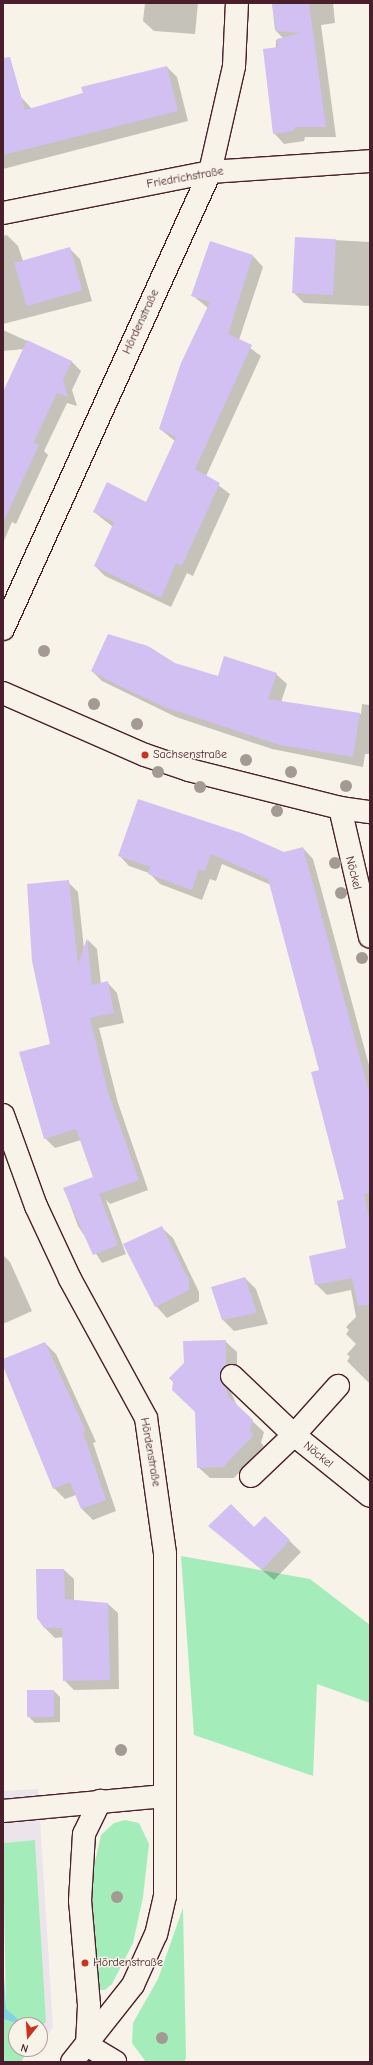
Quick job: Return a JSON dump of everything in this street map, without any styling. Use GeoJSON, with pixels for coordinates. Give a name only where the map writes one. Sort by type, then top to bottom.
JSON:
{"type":"FeatureCollection","features":[{"type":"Feature","properties":{"kind":"street","name":"Hördenstraße"},"geometry":{"type":"LineString","coordinates":[[3,629],[210,172],[234,66],[237,3]]}},
{"type":"Feature","properties":{"kind":"street","name":"Friedrichstraße"},"geometry":{"type":"LineString","coordinates":[[3,213],[210,172],[370,161]]}},
{"type":"Feature","properties":{"kind":"street"},"geometry":{"type":"LineString","coordinates":[[3,693],[145,755],[340,808],[370,812]]}},
{"type":"Feature","properties":{"kind":"street","name":"Nöckel"},"geometry":{"type":"LineString","coordinates":[[340,808],[370,937]]}},
{"type":"Feature","properties":{"kind":"street","name":"Hördenstraße"},"geometry":{"type":"LineString","coordinates":[[3,1115],[36,1206],[70,1279],[146,1418],[165,1554],[165,1896],[156,1934],[133,1985],[87,2046],[72,2062]]}},
{"type":"Feature","properties":{"kind":"street"},"geometry":{"type":"LineString","coordinates":[[232,1376],[294,1435],[338,1386]]}},
{"type":"Feature","properties":{"kind":"street","name":"Nöckel"},"geometry":{"type":"LineString","coordinates":[[251,1476],[294,1435],[370,1496]]}},
{"type":"Feature","properties":{"kind":"street"},"geometry":{"type":"LineString","coordinates":[[3,1811],[100,1800],[164,1796]]}},
{"type":"Feature","properties":{"kind":"street"},"geometry":{"type":"LineString","coordinates":[[100,1800],[84,1834],[80,1901],[89,2005],[87,2046],[114,2062]]}},
{"type":"Feature","properties":{"kind":"shaded area"},"geometry":{"type":"Polygon","coordinates":[[[38,1789],[53,2027],[48,2034],[35,1840],[3,1843],[3,1791],[38,1789]]]}},
{"type":"Feature","properties":{"kind":"green space"},"geometry":{"type":"Polygon","coordinates":[[[181,1556],[310,1579],[370,1625],[370,1703],[317,1684],[313,1776],[194,1735],[181,1556]]]}},
{"type":"Feature","properties":{"kind":"green space"},"geometry":{"type":"Polygon","coordinates":[[[125,1820],[139,1823],[149,1844],[143,1897],[133,1943],[112,1984],[105,1990],[97,1990],[91,1935],[91,1880],[101,1835],[114,1823],[125,1820]]]}},
{"type":"Feature","properties":{"kind":"green space"},"geometry":{"type":"Polygon","coordinates":[[[35,1840],[46,2017],[12,2017],[6,2009],[3,1843],[35,1840]]]}},
{"type":"Feature","properties":{"kind":"green space"},"geometry":{"type":"Polygon","coordinates":[[[183,1908],[186,2058],[184,2062],[146,2062],[132,2043],[133,2023],[158,1979],[183,1908]]]}},
{"type":"Feature","properties":{"kind":"green space"},"geometry":{"type":"Polygon","coordinates":[[[3,2019],[8,2021],[8,2057],[24,2057],[21,2062],[3,2062],[3,2019]]]}},
{"type":"Feature","properties":{"kind":"water"},"geometry":{"type":"Polygon","coordinates":[[[3,1960],[6,2009],[15,2017],[8,2017],[8,2021],[3,2019],[3,1960]]]}},
{"type":"Feature","properties":{"kind":"building"},"geometry":{"type":"Polygon","coordinates":[[[272,3],[309,3],[326,127],[295,127],[293,131],[273,134],[263,49],[278,47],[277,39],[301,33],[276,31],[272,3]]]}},
{"type":"Feature","properties":{"kind":"building"},"geometry":{"type":"Polygon","coordinates":[[[10,57],[25,110],[83,93],[81,87],[167,66],[178,111],[3,155],[3,58],[10,57]]]}},
{"type":"Feature","properties":{"kind":"building"},"geometry":{"type":"Polygon","coordinates":[[[295,237],[336,239],[333,295],[292,293],[295,237]]]}},
{"type":"Feature","properties":{"kind":"building"},"geometry":{"type":"Polygon","coordinates":[[[210,241],[253,255],[228,334],[252,345],[195,469],[220,483],[182,566],[176,563],[161,598],[94,566],[114,522],[93,512],[107,482],[146,502],[176,437],[159,429],[181,363],[210,302],[191,296],[210,241]]]}},
{"type":"Feature","properties":{"kind":"building"},"geometry":{"type":"Polygon","coordinates":[[[70,247],[82,290],[27,306],[14,263],[70,247]]]}},
{"type":"Feature","properties":{"kind":"building"},"geometry":{"type":"Polygon","coordinates":[[[27,340],[72,361],[63,380],[68,397],[57,393],[34,442],[39,445],[3,523],[3,392],[27,340]]]}},
{"type":"Feature","properties":{"kind":"building"},"geometry":{"type":"Polygon","coordinates":[[[108,634],[148,646],[175,663],[218,676],[224,656],[277,673],[268,699],[360,713],[353,757],[280,745],[164,707],[111,682],[91,671],[108,634]]]}},
{"type":"Feature","properties":{"kind":"building"},"geometry":{"type":"Polygon","coordinates":[[[138,799],[241,833],[284,852],[303,847],[370,1095],[370,1193],[364,1194],[370,1221],[370,1305],[358,1306],[352,1278],[315,1285],[309,1256],[346,1248],[337,1201],[344,1199],[311,1072],[319,1070],[268,879],[211,854],[205,871],[199,869],[192,890],[148,874],[150,867],[118,856],[138,799]]]}},
{"type":"Feature","properties":{"kind":"building"},"geometry":{"type":"Polygon","coordinates":[[[69,880],[78,965],[87,938],[92,985],[108,981],[114,1013],[90,1018],[108,1092],[139,1180],[99,1194],[76,1129],[44,1139],[19,1052],[50,1044],[32,961],[27,884],[69,880]]]}},
{"type":"Feature","properties":{"kind":"building"},"geometry":{"type":"Polygon","coordinates":[[[93,1177],[118,1245],[93,1255],[63,1188],[93,1177]]]}},
{"type":"Feature","properties":{"kind":"building"},"geometry":{"type":"Polygon","coordinates":[[[162,1226],[189,1280],[189,1290],[155,1307],[123,1244],[162,1226]]]}},
{"type":"Feature","properties":{"kind":"building"},"geometry":{"type":"Polygon","coordinates":[[[245,1277],[257,1313],[222,1320],[211,1287],[245,1277]]]}},
{"type":"Feature","properties":{"kind":"building"},"geometry":{"type":"Polygon","coordinates":[[[226,1340],[226,1365],[220,1373],[220,1380],[227,1389],[228,1396],[253,1420],[250,1431],[254,1435],[223,1467],[197,1468],[195,1412],[172,1390],[173,1382],[169,1378],[184,1363],[183,1341],[226,1340]]]}},
{"type":"Feature","properties":{"kind":"building"},"geometry":{"type":"Polygon","coordinates":[[[45,1342],[86,1431],[83,1432],[106,1500],[81,1509],[70,1482],[53,1489],[3,1366],[3,1359],[45,1342]]]}},
{"type":"Feature","properties":{"kind":"building"},"geometry":{"type":"Polygon","coordinates":[[[231,1504],[254,1527],[265,1516],[290,1540],[262,1570],[208,1526],[231,1504]]]}},
{"type":"Feature","properties":{"kind":"building"},"geometry":{"type":"Polygon","coordinates":[[[36,1569],[64,1569],[65,1599],[108,1603],[110,1680],[63,1681],[62,1628],[44,1628],[37,1618],[36,1569]]]}},
{"type":"Feature","properties":{"kind":"building"},"geometry":{"type":"Polygon","coordinates":[[[27,1690],[54,1690],[54,1717],[27,1717],[27,1690]]]}},
{"type":"Feature","properties":{"kind":"place","name":"Sachsenstraße"},"geometry":{"type":"Point","coordinates":[145,755]}},
{"type":"Feature","properties":{"kind":"place","name":"Hördenstraße"},"geometry":{"type":"Point","coordinates":[85,1963]}}]}
